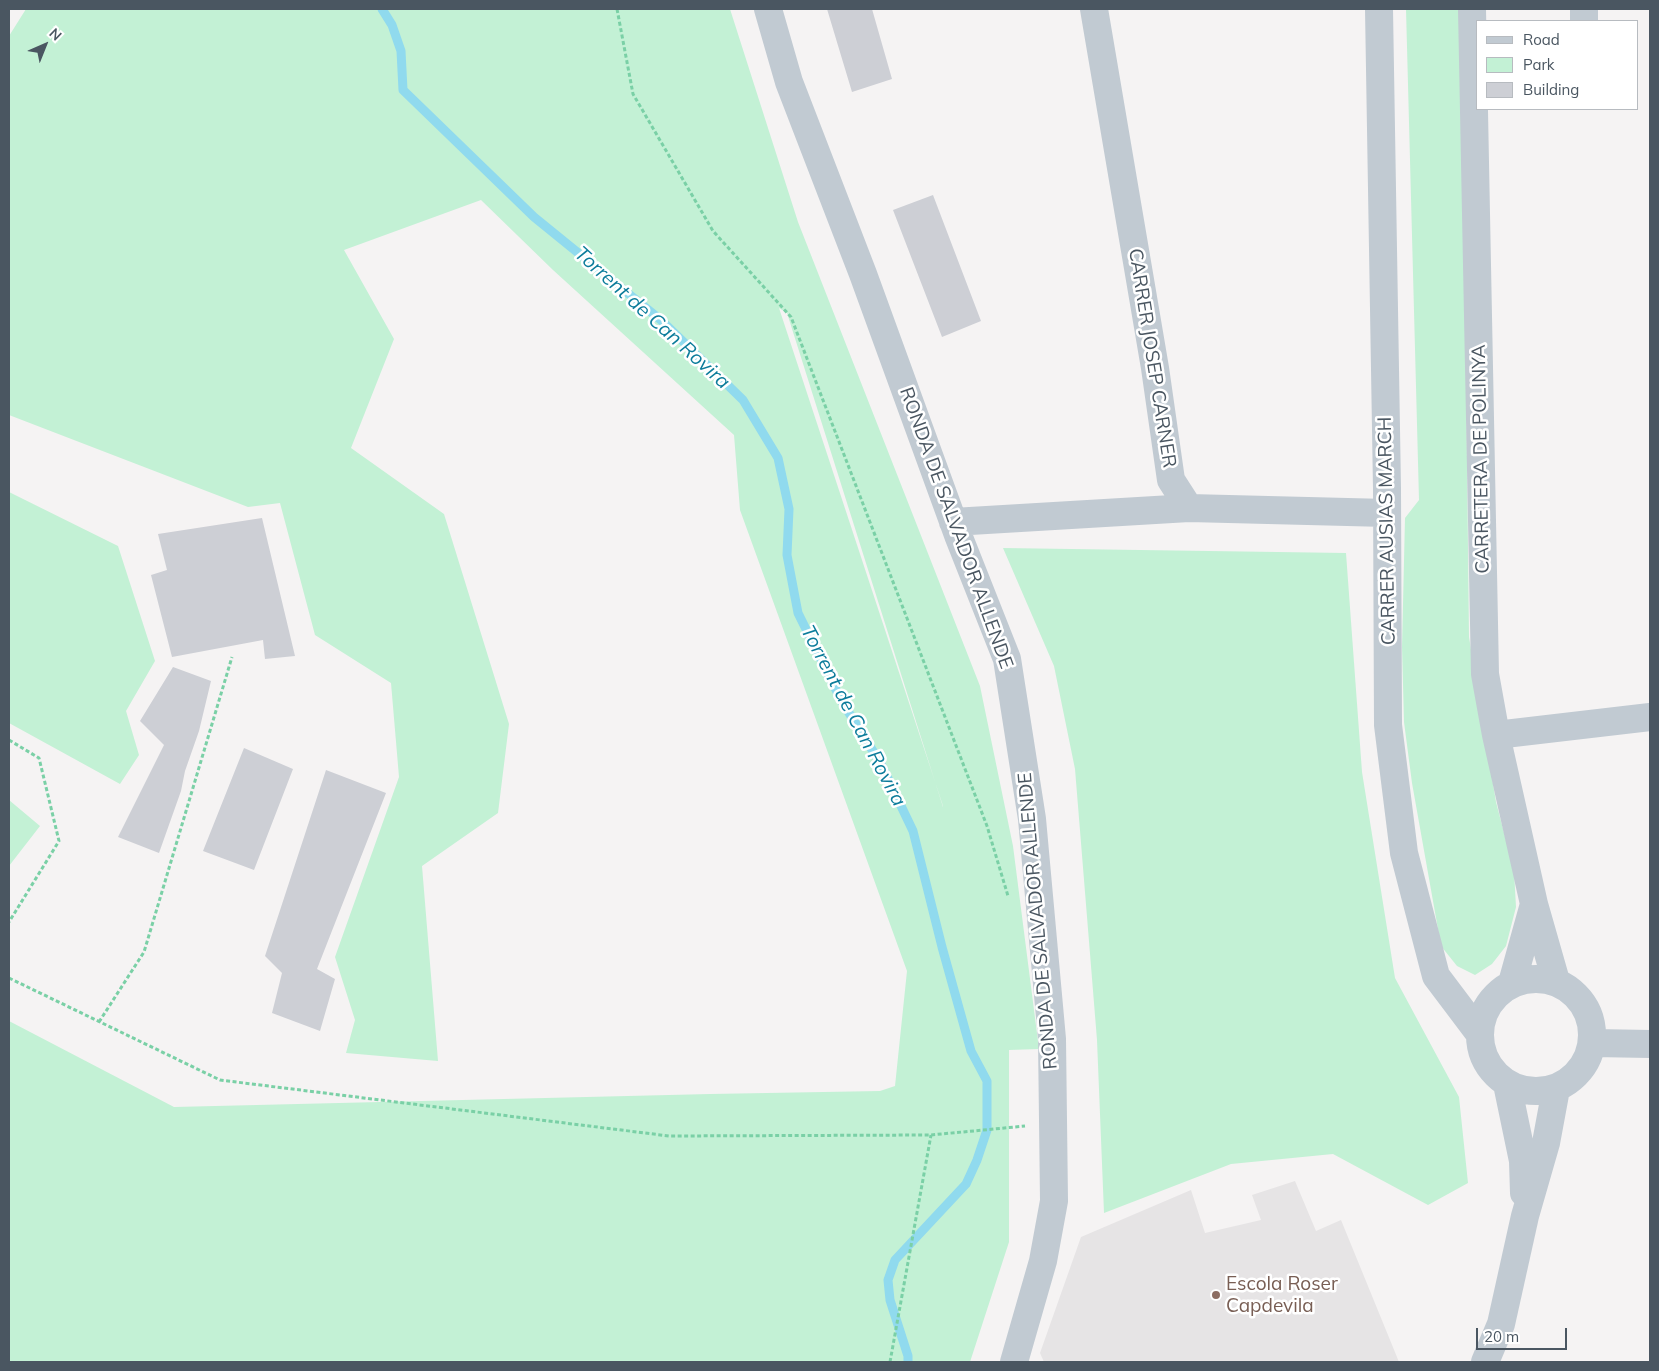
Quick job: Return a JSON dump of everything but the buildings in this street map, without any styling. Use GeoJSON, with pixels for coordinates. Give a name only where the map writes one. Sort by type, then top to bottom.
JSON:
{"type":"FeatureCollection","features":[{"type":"Feature","properties":{"kind":"street","name":"RONDA DE SALVADOR ALLENDE"},"geometry":{"type":"LineString","coordinates":[[768,9],[789,82],[863,274],[953,522],[1007,659],[1032,819],[1052,1039],[1054,1201],[1043,1261],[1014,1362]]}},
{"type":"Feature","properties":{"kind":"street","name":"CARRER JOSEP CARNER"},"geometry":{"type":"LineString","coordinates":[[1094,9],[1155,368],[1171,480],[1189,508]]}},
{"type":"Feature","properties":{"kind":"street","name":"CARRER AUSIAS MARCH"},"geometry":{"type":"LineString","coordinates":[[1379,9],[1387,513],[1388,725],[1404,853],[1436,976],[1479,1033]]}},
{"type":"Feature","properties":{"kind":"street","name":"CARRETERA DE POLINYA"},"geometry":{"type":"LineString","coordinates":[[1472,9],[1485,674],[1496,735],[1534,904],[1556,981]]}},
{"type":"Feature","properties":{"kind":"street"},"geometry":{"type":"LineString","coordinates":[[953,522],[1189,508],[1387,513]]}},
{"type":"Feature","properties":{"kind":"street"},"geometry":{"type":"LineString","coordinates":[[1496,735],[1650,716]]}},
{"type":"Feature","properties":{"kind":"street","name":"CARRETERA DE POLINYA"},"geometry":{"type":"LineString","coordinates":[[1512,983],[1534,904]]}},
{"type":"Feature","properties":{"kind":"street"},"geometry":{"type":"LineString","coordinates":[[1507,1084],[1530,1091],[1556,1089],[1586,1064],[1594,1043],[1584,1002],[1556,981],[1535,977],[1512,983],[1489,1003],[1479,1033],[1484,1057],[1507,1084],[1523,1161],[1525,1216]]}},
{"type":"Feature","properties":{"kind":"street"},"geometry":{"type":"LineString","coordinates":[[1594,1043],[1650,1044]]}},
{"type":"Feature","properties":{"kind":"street"},"geometry":{"type":"LineString","coordinates":[[1486,1362],[1501,1324],[1525,1216],[1546,1142],[1556,1089]]}},
{"type":"Feature","properties":{"kind":"path"},"geometry":{"type":"LineString","coordinates":[[617,9],[633,94],[713,231],[791,317],[987,826],[1009,900]]}},
{"type":"Feature","properties":{"kind":"path"},"geometry":{"type":"LineString","coordinates":[[100,1022],[144,952],[232,657]]}},
{"type":"Feature","properties":{"kind":"path"},"geometry":{"type":"LineString","coordinates":[[9,740],[39,758],[59,841],[9,922]]}},
{"type":"Feature","properties":{"kind":"path"},"geometry":{"type":"LineString","coordinates":[[9,978],[220,1080],[669,1136],[931,1135],[1053,1124]]}},
{"type":"Feature","properties":{"kind":"path"},"geometry":{"type":"LineString","coordinates":[[890,1362],[931,1135]]}},
{"type":"Feature","properties":{"kind":"shaded area","name":"Escola Roser Capdevila"},"geometry":{"type":"Polygon","coordinates":[[[1295,1181],[1316,1231],[1341,1220],[1399,1362],[1044,1362],[1040,1353],[1081,1237],[1191,1190],[1205,1233],[1261,1220],[1252,1195],[1295,1181]]]}},
{"type":"Feature","properties":{"kind":"green space"},"geometry":{"type":"Polygon","coordinates":[[[26,9],[730,9],[798,222],[980,686],[1013,846],[1039,1049],[1009,1050],[1009,1242],[970,1362],[9,1362],[9,1021],[174,1107],[880,1091],[895,1086],[907,971],[740,510],[734,435],[553,270],[481,200],[344,250],[394,339],[351,448],[444,514],[509,724],[498,813],[422,866],[438,1061],[346,1053],[355,1020],[335,957],[399,777],[391,683],[315,635],[280,503],[248,507],[9,415],[9,36],[26,9]],[[779,308],[935,783],[787,313],[779,308]]]}},
{"type":"Feature","properties":{"kind":"green space"},"geometry":{"type":"Polygon","coordinates":[[[1406,9],[1462,9],[1469,637],[1496,802],[1514,871],[1516,907],[1506,946],[1492,964],[1475,975],[1457,966],[1441,946],[1412,783],[1404,722],[1402,647],[1405,518],[1419,500],[1406,9]]]}},
{"type":"Feature","properties":{"kind":"green space"},"geometry":{"type":"Polygon","coordinates":[[[9,492],[118,546],[155,661],[126,711],[139,755],[120,784],[9,723],[9,492]]]}},
{"type":"Feature","properties":{"kind":"green space"},"geometry":{"type":"Polygon","coordinates":[[[1003,548],[1346,553],[1362,772],[1395,978],[1459,1097],[1468,1183],[1428,1205],[1333,1154],[1231,1164],[1104,1213],[1097,1040],[1075,769],[1054,666],[1003,548]]]}},
{"type":"Feature","properties":{"kind":"green space"},"geometry":{"type":"Polygon","coordinates":[[[9,800],[40,826],[9,866],[9,800]]]}},
{"type":"Feature","properties":{"kind":"waterway","name":"Torrent de Can Rovira"},"geometry":{"type":"LineString","coordinates":[[382,9],[392,25],[401,51],[403,90],[534,217],[662,321],[743,400],[778,458],[789,509],[787,555],[798,613],[841,700],[881,764],[913,831],[942,947],[971,1051],[987,1081],[987,1130],[977,1160],[966,1184],[895,1260],[888,1280],[890,1300],[908,1356],[908,1362]]}},
{"type":"Feature","properties":{"kind":"place","name":"Escola Roser Capdevila"},"geometry":{"type":"Point","coordinates":[1216,1295]}}]}
